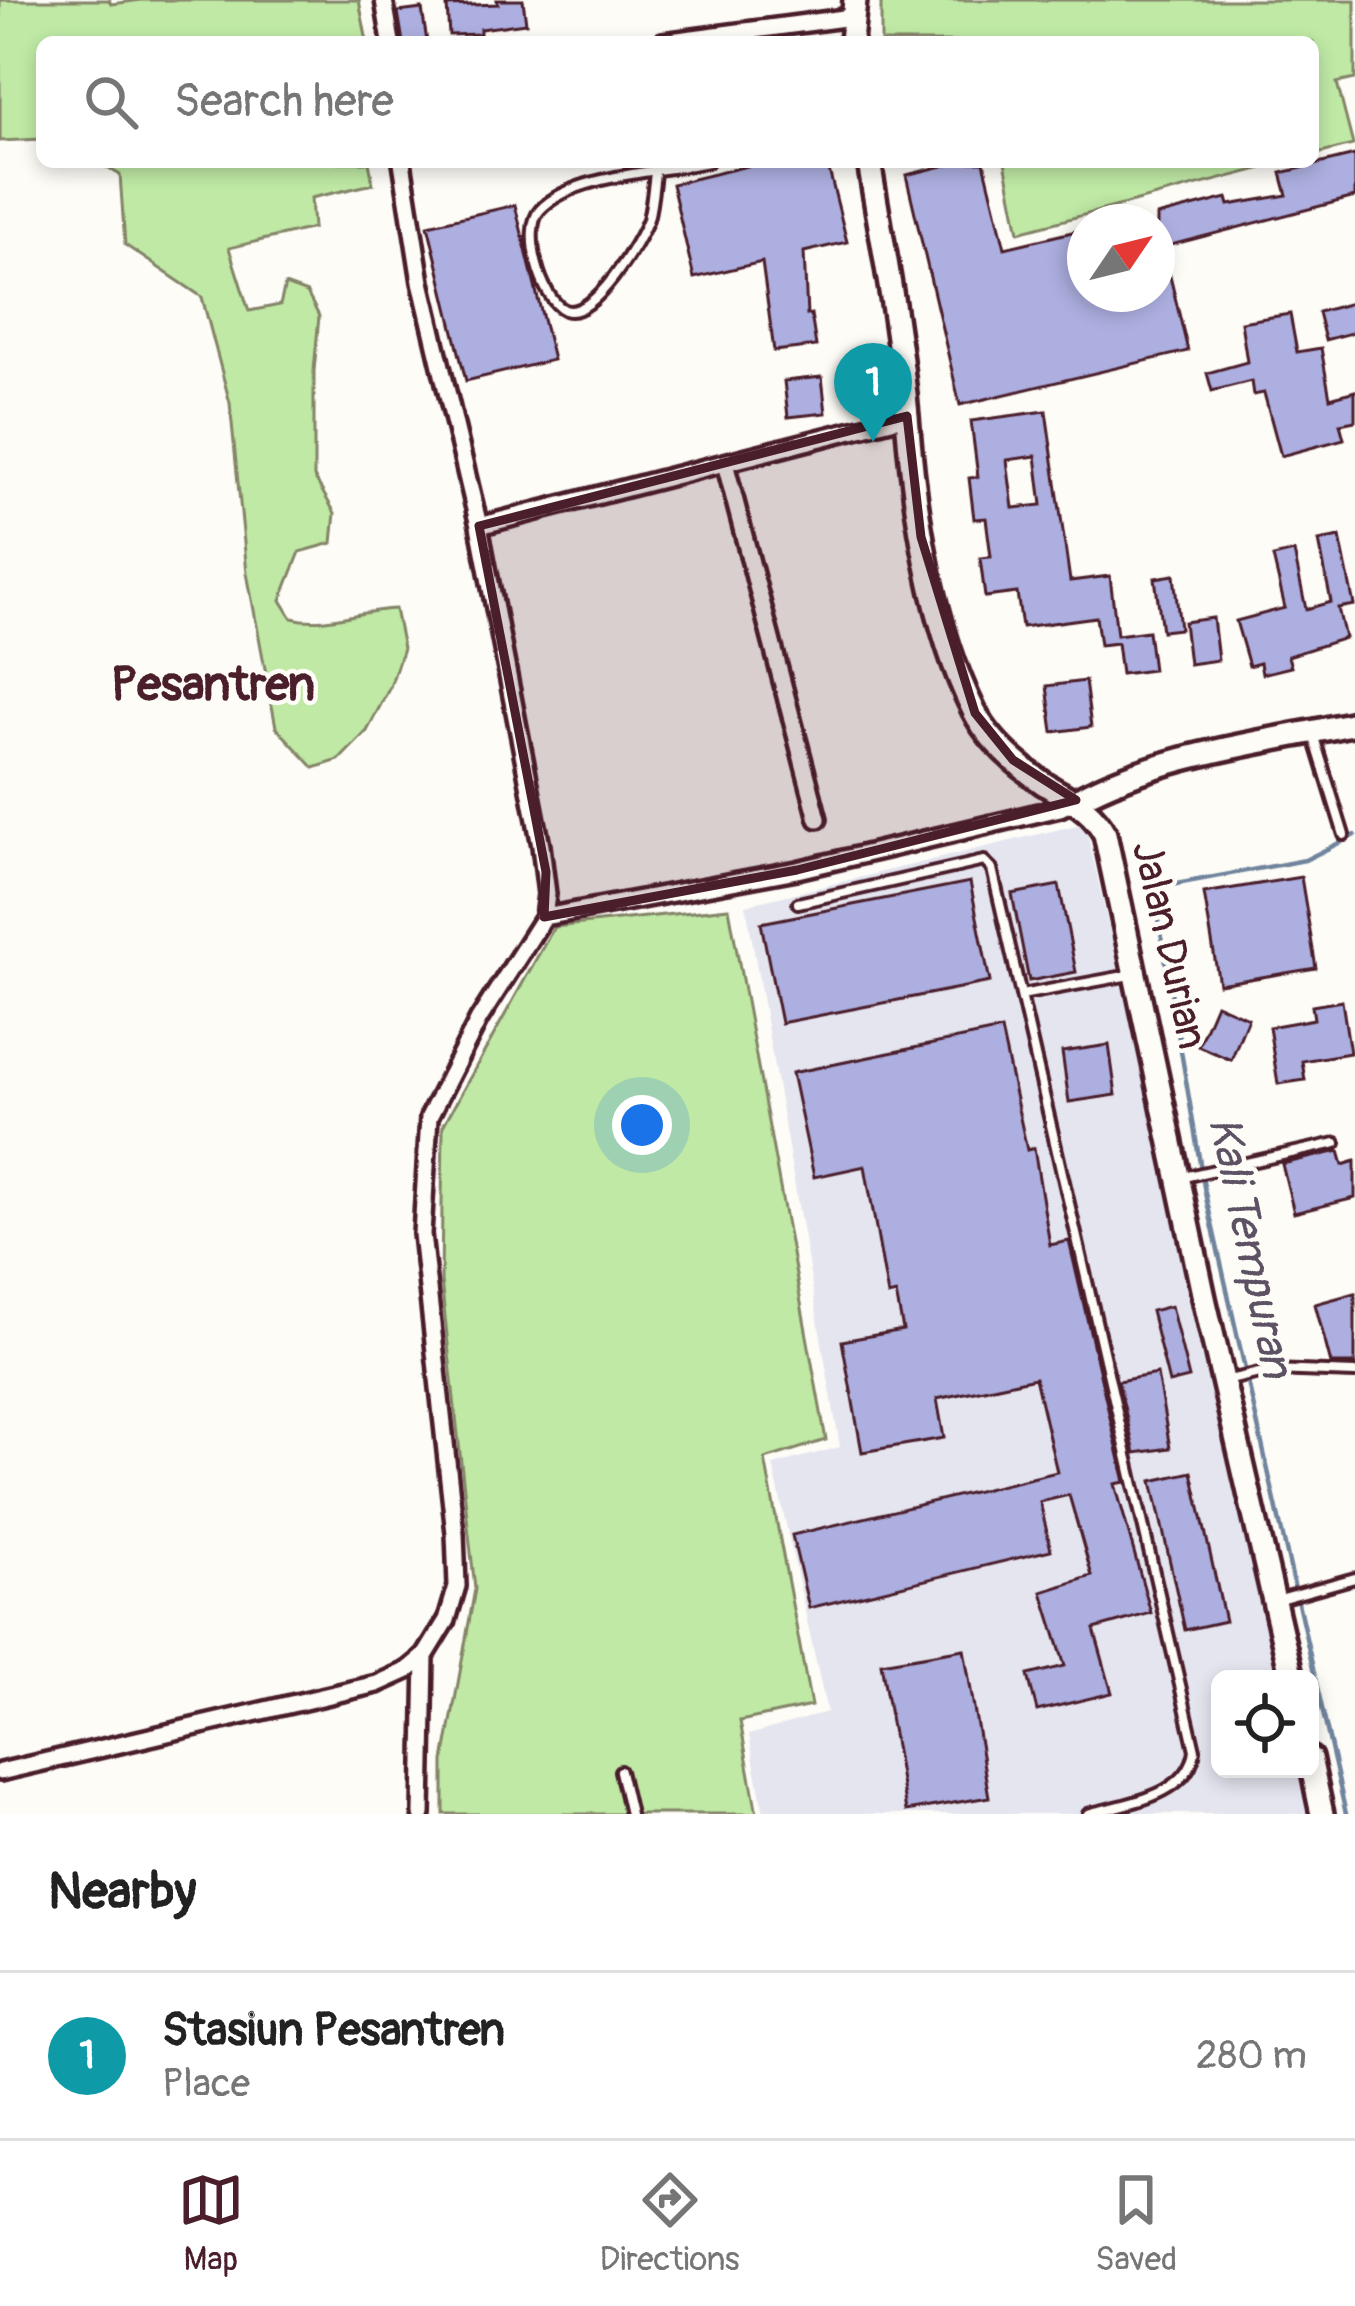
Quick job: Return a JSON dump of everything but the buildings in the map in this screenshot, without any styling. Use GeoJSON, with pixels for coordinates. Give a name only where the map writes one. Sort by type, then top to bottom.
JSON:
{"type":"FeatureCollection","features":[{"type":"Feature","properties":{"kind":"main road"},"geometry":{"type":"LineString","coordinates":[[870,168],[925,554],[975,713],[1013,760],[1076,800],[1105,784],[1165,764],[1355,723]]}},
{"type":"Feature","properties":{"kind":"main road","name":"Jalan Durian"},"geometry":{"type":"LineString","coordinates":[[1076,800],[1105,834],[1179,1178],[1232,1379],[1282,1598],[1291,1670]]}},
{"type":"Feature","properties":{"kind":"main road"},"geometry":{"type":"LineString","coordinates":[[1314,1778],[1322,1814]]}},
{"type":"Feature","properties":{"kind":"street"},"geometry":{"type":"LineString","coordinates":[[384,0],[390,36]]}},
{"type":"Feature","properties":{"kind":"street"},"geometry":{"type":"LineString","coordinates":[[698,36],[853,9]]}},
{"type":"Feature","properties":{"kind":"street"},"geometry":{"type":"LineString","coordinates":[[0,1772],[376,1684],[408,1670],[425,1656],[447,1620],[457,1586],[422,1234],[430,1117],[479,1018],[544,917],[547,894],[542,846],[479,526],[421,282],[403,168]]}},
{"type":"Feature","properties":{"kind":"street"},"geometry":{"type":"LineString","coordinates":[[479,526],[907,416]]}},
{"type":"Feature","properties":{"kind":"street"},"geometry":{"type":"LineString","coordinates":[[725,463],[818,819]]}},
{"type":"Feature","properties":{"kind":"street"},"geometry":{"type":"LineString","coordinates":[[544,917],[797,869],[1060,808],[1076,800]]}},
{"type":"Feature","properties":{"kind":"street"},"geometry":{"type":"LineString","coordinates":[[422,1814],[425,1656]]}},
{"type":"Feature","properties":{"kind":"lane"},"geometry":{"type":"LineString","coordinates":[[655,173],[650,214],[627,261],[590,301],[577,310],[566,310],[554,301],[540,274],[532,242],[532,222],[541,208],[583,185],[679,168]]}},
{"type":"Feature","properties":{"kind":"lane"},"geometry":{"type":"LineString","coordinates":[[1313,732],[1344,836]]}},
{"type":"Feature","properties":{"kind":"lane"},"geometry":{"type":"LineString","coordinates":[[798,903],[984,861],[992,869],[1195,1750],[1183,1777],[1161,1794],[1088,1814]]}},
{"type":"Feature","properties":{"kind":"lane"},"geometry":{"type":"LineString","coordinates":[[1021,995],[1137,973]]}},
{"type":"Feature","properties":{"kind":"lane"},"geometry":{"type":"LineString","coordinates":[[1179,1178],[1336,1143]]}},
{"type":"Feature","properties":{"kind":"lane"},"geometry":{"type":"LineString","coordinates":[[1232,1379],[1272,1370],[1355,1372]]}},
{"type":"Feature","properties":{"kind":"lane"},"geometry":{"type":"LineString","coordinates":[[1282,1598],[1355,1578]]}},
{"type":"Feature","properties":{"kind":"lane"},"geometry":{"type":"LineString","coordinates":[[620,1771],[630,1814]]}},
{"type":"Feature","properties":{"kind":"highlighted area"},"geometry":{"type":"Polygon","coordinates":[[[907,416],[921,537],[975,713],[1013,760],[1076,800],[797,870],[544,917],[546,872],[479,526],[907,416]]]}},
{"type":"Feature","properties":{"kind":"shaded area"},"geometry":{"type":"Polygon","coordinates":[[[1085,823],[1278,1670],[1211,1670],[1211,1778],[1302,1778],[1310,1814],[764,1814],[749,1735],[827,1712],[773,1465],[840,1447],[746,905],[1085,823]]]}},
{"type":"Feature","properties":{"kind":"green space"},"geometry":{"type":"Polygon","coordinates":[[[0,0],[109,0],[111,4],[359,0],[366,36],[36,36],[36,139],[0,141],[0,0]]]}},
{"type":"Feature","properties":{"kind":"green space"},"geometry":{"type":"Polygon","coordinates":[[[881,0],[1355,0],[1355,79],[1337,83],[1353,145],[1319,154],[1319,36],[881,36],[881,0]]]}},
{"type":"Feature","properties":{"kind":"green space"},"geometry":{"type":"Polygon","coordinates":[[[108,168],[370,168],[373,184],[311,198],[313,228],[229,248],[249,311],[280,305],[285,285],[307,293],[319,316],[314,477],[335,513],[332,543],[300,552],[281,600],[292,618],[305,620],[395,609],[403,648],[390,687],[367,731],[339,760],[314,768],[276,727],[247,573],[230,403],[202,297],[125,245],[120,175],[108,168]]]}},
{"type":"Feature","properties":{"kind":"green space"},"geometry":{"type":"Polygon","coordinates":[[[1006,168],[1263,168],[1126,204],[1067,204],[1067,219],[1019,232],[1006,168]]]}},
{"type":"Feature","properties":{"kind":"green space"},"geometry":{"type":"Polygon","coordinates":[[[729,908],[826,1440],[765,1459],[811,1706],[740,1721],[757,1814],[444,1814],[444,1761],[475,1589],[441,1281],[443,1126],[554,927],[729,908]]]}},
{"type":"Feature","properties":{"kind":"waterway","name":"Kali Tempuran"},"geometry":{"type":"LineString","coordinates":[[1346,1814],[1205,1193],[1155,897],[1171,885],[1305,860],[1355,835]]}},
{"type":"Feature","properties":{"kind":"place","name":"Stasiun Pesantren"},"geometry":{"type":"Point","coordinates":[873,442]}},
{"type":"Feature","properties":{"kind":"district","name":"Pesantren"},"geometry":{"type":"Point","coordinates":[213,685]}}]}
